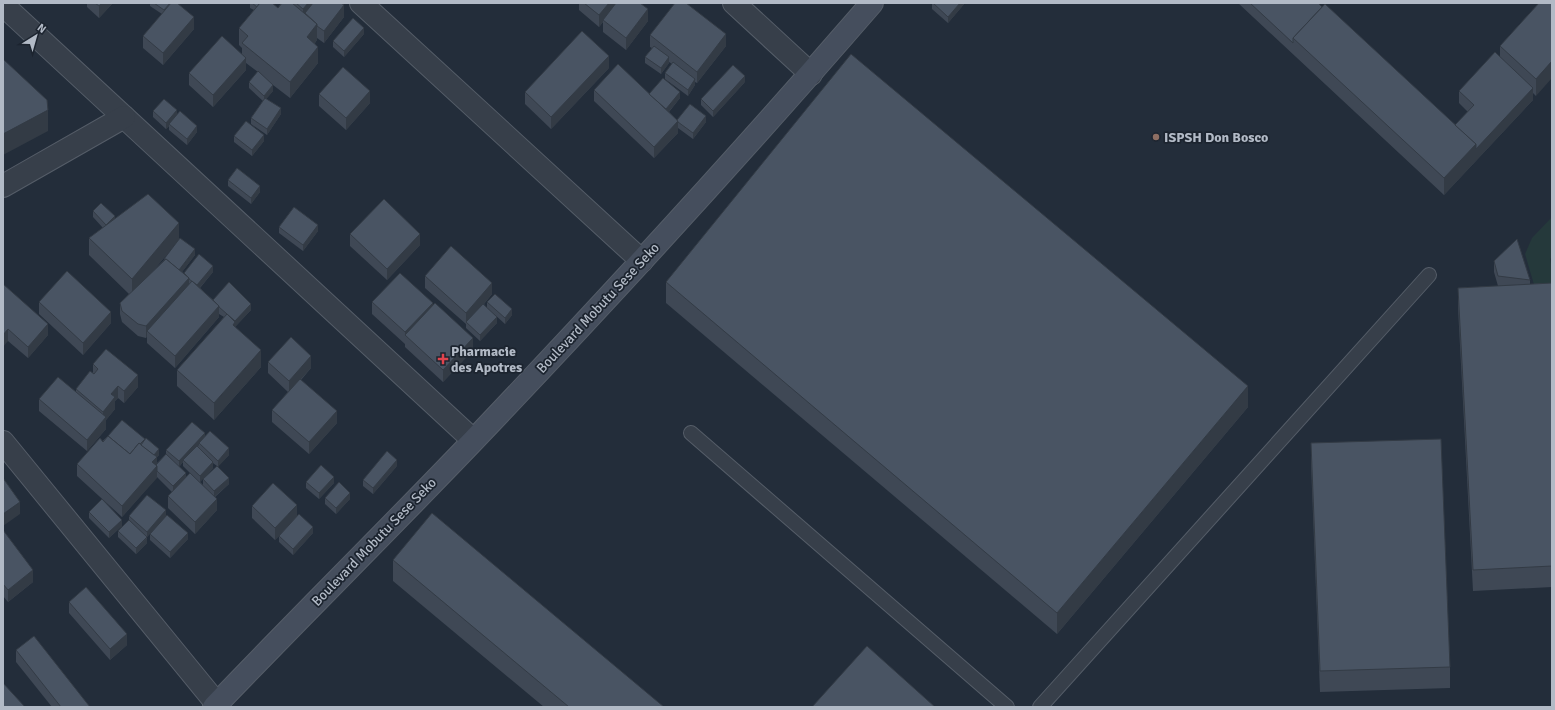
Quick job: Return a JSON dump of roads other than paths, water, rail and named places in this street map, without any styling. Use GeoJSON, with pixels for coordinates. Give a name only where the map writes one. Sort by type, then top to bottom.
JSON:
{"type":"FeatureCollection","features":[{"type":"Feature","properties":{"kind":"street"},"geometry":{"type":"LineString","coordinates":[[361,3],[642,261]]}},
{"type":"Feature","properties":{"kind":"street"},"geometry":{"type":"LineString","coordinates":[[734,3],[811,74]]}},
{"type":"Feature","properties":{"kind":"street","name":"Boulevard Mobutu Sese Seko"},"geometry":{"type":"LineString","coordinates":[[215,705],[474,440],[642,261],[811,74],[872,3]]}},
{"type":"Feature","properties":{"kind":"street"},"geometry":{"type":"LineString","coordinates":[[3,5],[474,440]]}},
{"type":"Feature","properties":{"kind":"street"},"geometry":{"type":"LineString","coordinates":[[3,186],[124,117]]}},
{"type":"Feature","properties":{"kind":"street"},"geometry":{"type":"LineString","coordinates":[[3,442],[215,705]]}},
{"type":"Feature","properties":{"kind":"lane"},"geometry":{"type":"LineString","coordinates":[[1040,707],[1429,275]]}},
{"type":"Feature","properties":{"kind":"lane"},"geometry":{"type":"LineString","coordinates":[[691,433],[1007,707]]}},
{"type":"Feature","properties":{"kind":"place","name":"ISPSH Don Bosco"},"geometry":{"type":"Point","coordinates":[1156,137]}},
{"type":"Feature","properties":{"kind":"place","name":"Pharmacie des Apotres"},"geometry":{"type":"Point","coordinates":[443,359]}}]}
